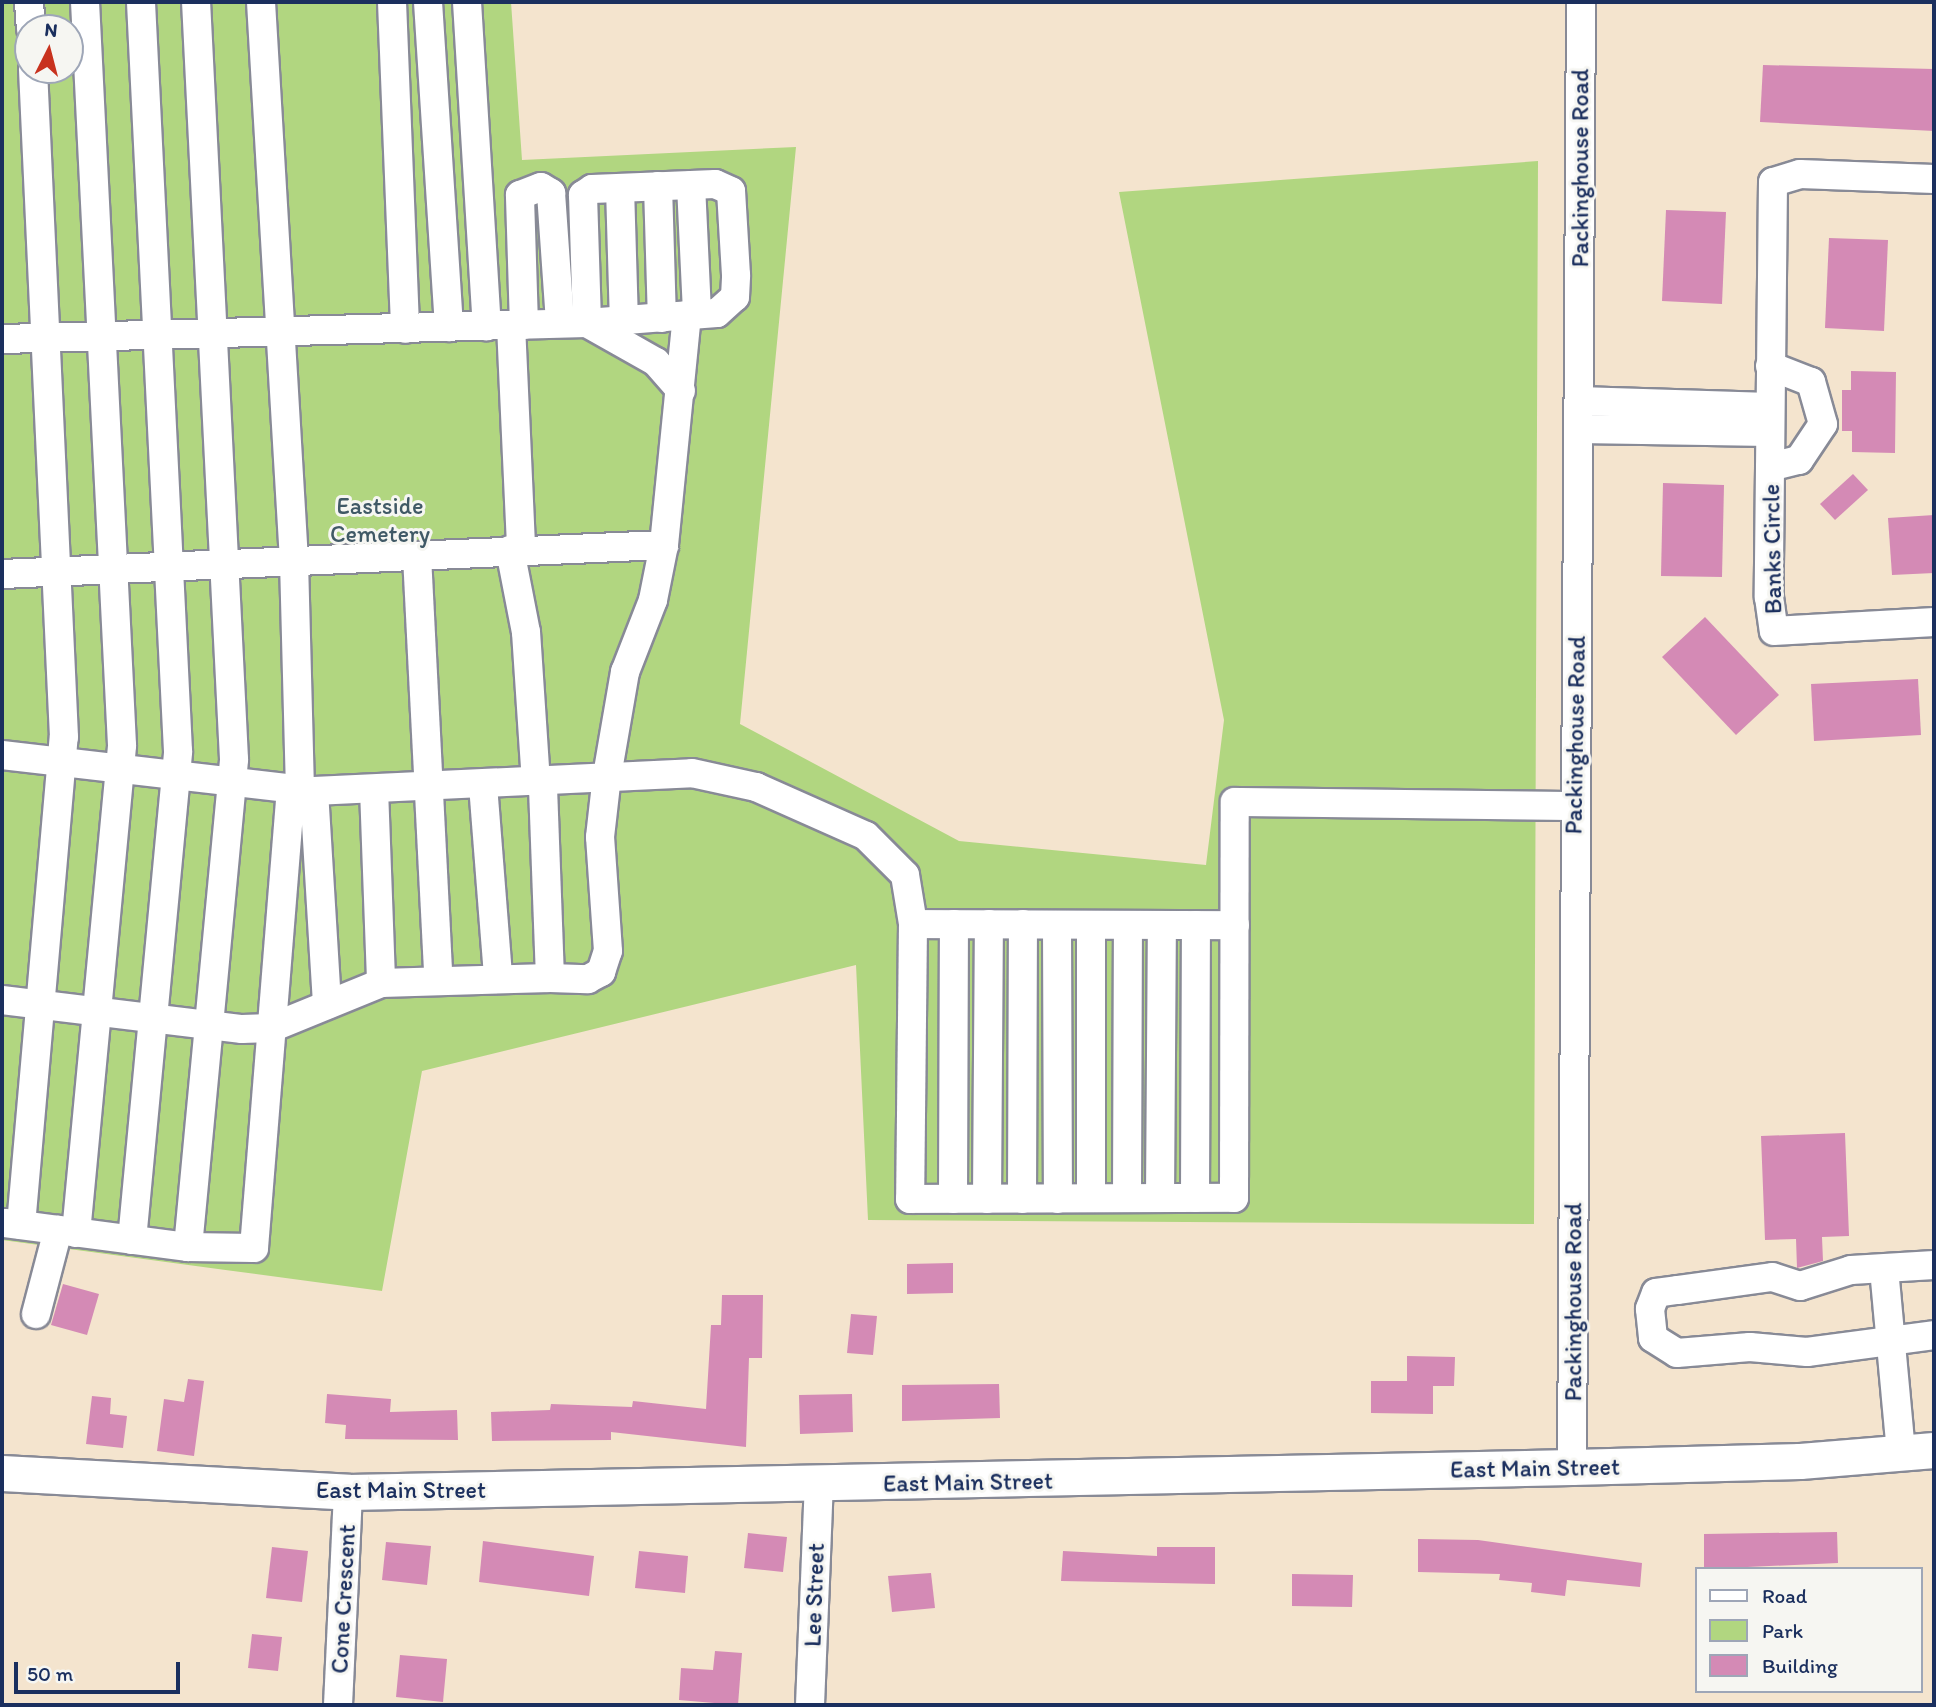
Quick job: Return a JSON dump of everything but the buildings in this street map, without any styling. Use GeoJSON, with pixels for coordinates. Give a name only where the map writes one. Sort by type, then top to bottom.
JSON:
{"type":"FeatureCollection","features":[{"type":"Feature","properties":{"kind":"main road","name":"East Main Street"},"geometry":{"type":"LineString","coordinates":[[2,1473],[348,1492],[818,1485],[1572,1468],[1918,1451]]}},
{"type":"Feature","properties":{"kind":"street"},"geometry":{"type":"LineString","coordinates":[[36,1314],[67,1231],[97,1012],[120,766],[114,569],[85,2]]}},
{"type":"Feature","properties":{"kind":"street"},"geometry":{"type":"LineString","coordinates":[[132,1240],[176,772],[169,567],[141,2]]}},
{"type":"Feature","properties":{"kind":"street"},"geometry":{"type":"LineString","coordinates":[[188,1247],[233,781],[196,2]]}},
{"type":"Feature","properties":{"kind":"street"},"geometry":{"type":"LineString","coordinates":[[261,2],[294,561],[302,790],[327,1005]]}},
{"type":"Feature","properties":{"kind":"street"},"geometry":{"type":"LineString","coordinates":[[392,2],[405,329]]}},
{"type":"Feature","properties":{"kind":"street"},"geometry":{"type":"LineString","coordinates":[[428,2],[449,327]]}},
{"type":"Feature","properties":{"kind":"street"},"geometry":{"type":"LineString","coordinates":[[467,2],[508,325],[515,550],[526,632],[539,783],[550,978]]}},
{"type":"Feature","properties":{"kind":"street","name":"Packinghouse Road"},"geometry":{"type":"LineString","coordinates":[[1572,1468],[1581,2]]}},
{"type":"Feature","properties":{"kind":"street"},"geometry":{"type":"LineString","coordinates":[[34,84],[64,761],[43,1006],[11,1224],[188,1247],[254,1248],[271,1028],[302,790]]}},
{"type":"Feature","properties":{"kind":"street","name":"Banks Circle"},"geometry":{"type":"LineString","coordinates":[[1934,179],[1801,174],[1773,182],[1770,366],[1774,631],[1934,622]]}},
{"type":"Feature","properties":{"kind":"street"},"geometry":{"type":"LineString","coordinates":[[2,339],[156,334],[281,334],[573,323],[717,313],[735,297],[731,191],[691,184],[620,188],[583,195],[573,323]]}},
{"type":"Feature","properties":{"kind":"street"},"geometry":{"type":"LineString","coordinates":[[2,1000],[209,1026],[271,1028],[381,983],[438,977],[588,979],[601,972],[608,951],[600,837],[607,776],[625,672],[653,600],[664,545],[681,391],[682,316],[691,184]]}},
{"type":"Feature","properties":{"kind":"street"},"geometry":{"type":"LineString","coordinates":[[658,186],[682,316]]}},
{"type":"Feature","properties":{"kind":"street"},"geometry":{"type":"LineString","coordinates":[[508,325],[520,195],[541,187],[551,193],[573,323]]}},
{"type":"Feature","properties":{"kind":"street"},"geometry":{"type":"LineString","coordinates":[[620,188],[624,320]]}},
{"type":"Feature","properties":{"kind":"street"},"geometry":{"type":"LineString","coordinates":[[573,323],[656,362],[681,391]]}},
{"type":"Feature","properties":{"kind":"street"},"geometry":{"type":"LineString","coordinates":[[1770,366],[1811,382],[1823,424],[1799,460],[1770,467]]}},
{"type":"Feature","properties":{"kind":"street"},"geometry":{"type":"LineString","coordinates":[[1579,401],[1770,419]]}},
{"type":"Feature","properties":{"kind":"street"},"geometry":{"type":"LineString","coordinates":[[1579,429],[1770,419]]}},
{"type":"Feature","properties":{"kind":"street"},"geometry":{"type":"LineString","coordinates":[[2,574],[664,545]]}},
{"type":"Feature","properties":{"kind":"street"},"geometry":{"type":"LineString","coordinates":[[417,556],[431,787],[438,977]]}},
{"type":"Feature","properties":{"kind":"street"},"geometry":{"type":"LineString","coordinates":[[2,755],[176,772],[302,790],[539,783],[652,771],[724,778],[866,836],[905,875],[912,924],[910,1199],[1234,1198],[1235,802],[1574,806]]}},
{"type":"Feature","properties":{"kind":"street"},"geometry":{"type":"LineString","coordinates":[[483,785],[498,976]]}},
{"type":"Feature","properties":{"kind":"street"},"geometry":{"type":"LineString","coordinates":[[374,789],[381,983]]}},
{"type":"Feature","properties":{"kind":"street"},"geometry":{"type":"LineString","coordinates":[[912,924],[1235,925]]}},
{"type":"Feature","properties":{"kind":"street"},"geometry":{"type":"LineString","coordinates":[[953,1199],[954,924]]}},
{"type":"Feature","properties":{"kind":"street"},"geometry":{"type":"LineString","coordinates":[[987,1199],[989,924]]}},
{"type":"Feature","properties":{"kind":"street"},"geometry":{"type":"LineString","coordinates":[[1022,1199],[1023,924]]}},
{"type":"Feature","properties":{"kind":"street"},"geometry":{"type":"LineString","coordinates":[[1058,925],[1058,1199]]}},
{"type":"Feature","properties":{"kind":"street"},"geometry":{"type":"LineString","coordinates":[[1091,925],[1091,1198]]}},
{"type":"Feature","properties":{"kind":"street"},"geometry":{"type":"LineString","coordinates":[[1127,1198],[1128,925]]}},
{"type":"Feature","properties":{"kind":"street"},"geometry":{"type":"LineString","coordinates":[[1160,1198],[1162,925]]}},
{"type":"Feature","properties":{"kind":"street"},"geometry":{"type":"LineString","coordinates":[[1195,1198],[1196,925]]}},
{"type":"Feature","properties":{"kind":"street"},"geometry":{"type":"LineString","coordinates":[[1934,1265],[1851,1270],[1800,1286],[1772,1277],[1656,1293],[1653,1338],[1677,1353],[1750,1347],[1807,1352],[1890,1338],[1934,1335]]}},
{"type":"Feature","properties":{"kind":"street"},"geometry":{"type":"LineString","coordinates":[[1884,1269],[1890,1338],[1918,1451]]}},
{"type":"Feature","properties":{"kind":"street","name":"Lee Street"},"geometry":{"type":"LineString","coordinates":[[810,1705],[818,1485]]}},
{"type":"Feature","properties":{"kind":"street","name":"Cone Crescent"},"geometry":{"type":"LineString","coordinates":[[338,1705],[348,1492]]}},
{"type":"Feature","properties":{"kind":"green space","name":"Eastside Cemetery"},"geometry":{"type":"Polygon","coordinates":[[[2,2],[511,2],[522,160],[796,147],[740,724],[959,841],[1206,865],[1224,720],[1119,192],[1538,161],[1534,1224],[868,1220],[856,965],[422,1071],[382,1291],[2,1240],[2,2]]]}}]}
